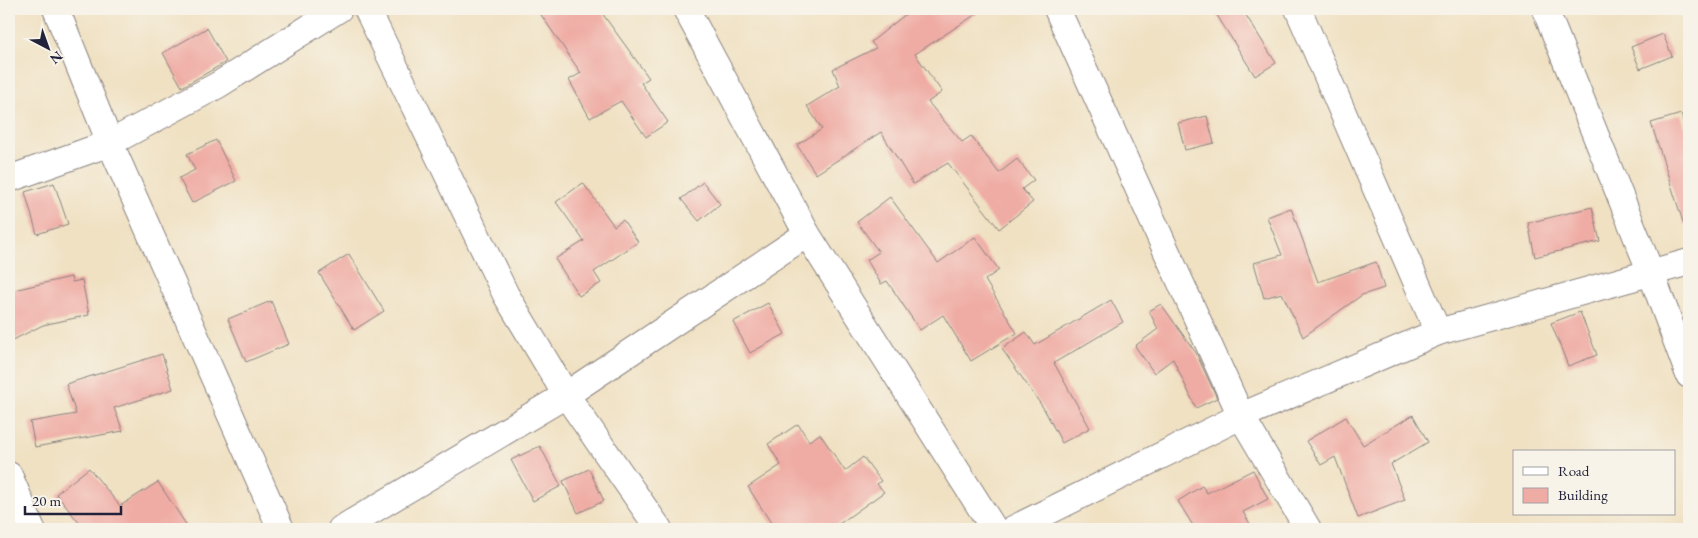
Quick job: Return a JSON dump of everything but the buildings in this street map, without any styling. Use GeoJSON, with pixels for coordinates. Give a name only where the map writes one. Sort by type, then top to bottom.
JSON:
{"type":"FeatureCollection","features":[{"type":"Feature","properties":{"kind":"street"},"geometry":{"type":"LineString","coordinates":[[56,9],[110,143],[281,529]]}},
{"type":"Feature","properties":{"kind":"street"},"geometry":{"type":"LineString","coordinates":[[9,179],[110,143],[218,85],[339,9]]}},
{"type":"Feature","properties":{"kind":"street"},"geometry":{"type":"LineString","coordinates":[[367,9],[506,295],[566,395],[659,529]]}},
{"type":"Feature","properties":{"kind":"street"},"geometry":{"type":"LineString","coordinates":[[686,9],[807,234],[994,529]]}},
{"type":"Feature","properties":{"kind":"street"},"geometry":{"type":"LineString","coordinates":[[1057,9],[1241,416],[1308,529]]}},
{"type":"Feature","properties":{"kind":"street"},"geometry":{"type":"LineString","coordinates":[[1298,9],[1438,332]]}},
{"type":"Feature","properties":{"kind":"street"},"geometry":{"type":"LineString","coordinates":[[1545,9],[1651,273],[1689,375]]}},
{"type":"Feature","properties":{"kind":"street"},"geometry":{"type":"LineString","coordinates":[[341,529],[566,395],[807,234]]}},
{"type":"Feature","properties":{"kind":"street"},"geometry":{"type":"LineString","coordinates":[[1013,529],[1241,416],[1438,332],[1689,262]]}},
{"type":"Feature","properties":{"kind":"street"},"geometry":{"type":"LineString","coordinates":[[9,475],[32,529]]}}]}
